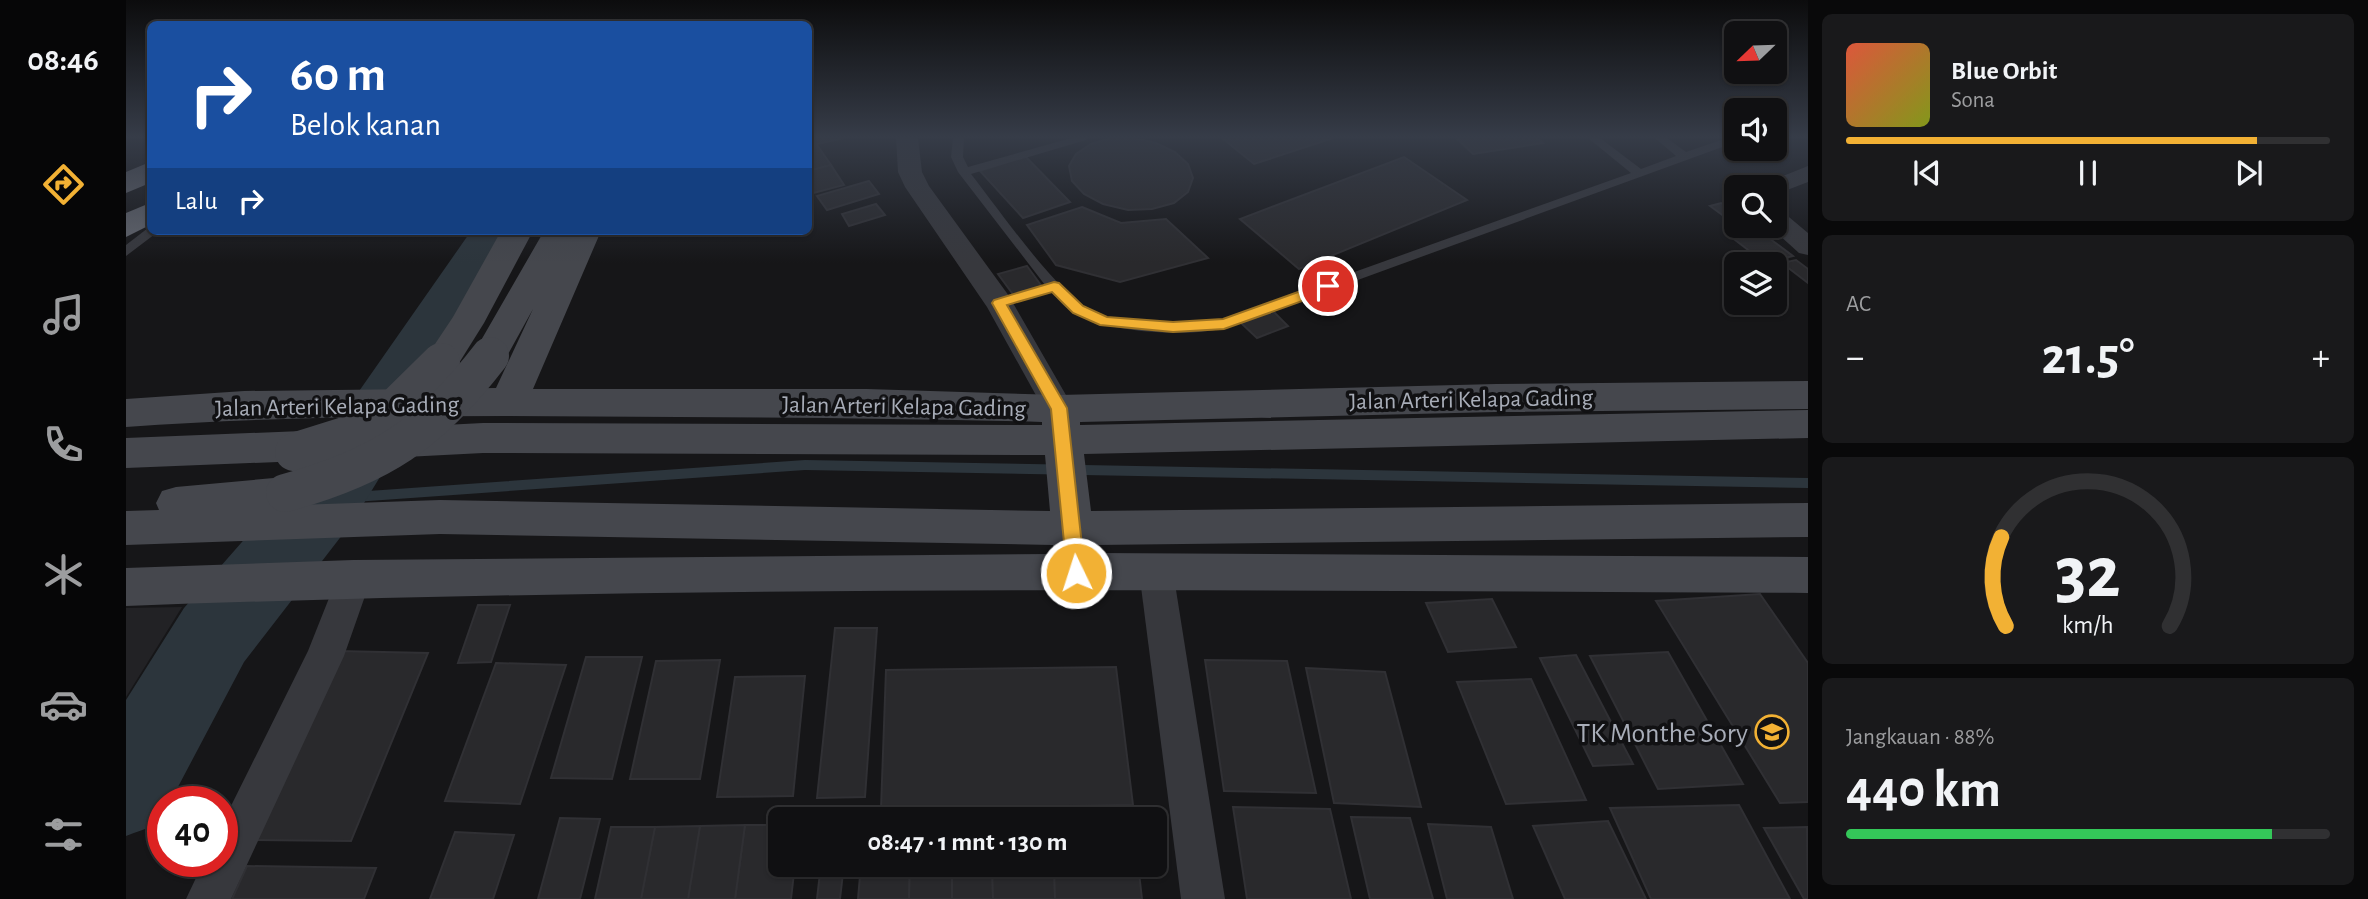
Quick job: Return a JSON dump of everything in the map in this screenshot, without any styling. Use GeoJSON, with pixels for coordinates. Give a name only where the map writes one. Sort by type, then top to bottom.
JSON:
{"type":"FeatureCollection","features":[{"type":"Feature","properties":{"kind":"highway"},"geometry":{"type":"LineString","coordinates":[[126,226],[147,214]]}},
{"type":"Feature","properties":{"kind":"street"},"geometry":{"type":"LineString","coordinates":[[914,180],[999,303],[1064,444],[1076,573]]}},
{"type":"Feature","properties":{"kind":"street"},"geometry":{"type":"LineString","coordinates":[[1787,188],[1808,187]]}},
{"type":"Feature","properties":{"kind":"street"},"geometry":{"type":"LineString","coordinates":[[1787,228],[1808,247]]}},
{"type":"Feature","properties":{"kind":"street"},"geometry":{"type":"LineString","coordinates":[[126,466],[211,463],[294,452],[361,431],[380,422],[441,362],[467,323],[515,235]]}},
{"type":"Feature","properties":{"kind":"street"},"geometry":{"type":"LineString","coordinates":[[126,506],[285,494],[323,484],[363,468],[411,442],[471,383],[490,356],[558,235]]}},
{"type":"Feature","properties":{"kind":"street"},"geometry":{"type":"LineString","coordinates":[[494,415],[584,235]]}},
{"type":"Feature","properties":{"kind":"street","name":"Jalan Arteri Kelapa Gading"},"geometry":{"type":"LineString","coordinates":[[1064,444],[1496,398],[1808,395]]}},
{"type":"Feature","properties":{"kind":"street","name":"Jalan Arteri Kelapa Gading"},"geometry":{"type":"LineString","coordinates":[[126,413],[244,405],[375,402],[494,415],[1064,444],[1808,424]]}},
{"type":"Feature","properties":{"kind":"street","name":"Jalan Arteri Kelapa Gading"},"geometry":{"type":"LineString","coordinates":[[126,453],[251,449],[494,415]]}},
{"type":"Feature","properties":{"kind":"street"},"geometry":{"type":"LineString","coordinates":[[126,528],[440,517],[1073,528],[1808,520]]}},
{"type":"Feature","properties":{"kind":"street"},"geometry":{"type":"LineString","coordinates":[[1156,572],[1203,899]]}},
{"type":"Feature","properties":{"kind":"street"},"geometry":{"type":"LineString","coordinates":[[126,587],[336,580],[1156,572],[1808,575]]}},
{"type":"Feature","properties":{"kind":"street"},"geometry":{"type":"LineString","coordinates":[[208,899],[325,656],[336,580]]}},
{"type":"Feature","properties":{"kind":"lane"},"geometry":{"type":"LineString","coordinates":[[970,180],[1054,286],[1078,310],[1105,321],[1173,327],[1224,324],[1620,180]]}},
{"type":"Feature","properties":{"kind":"lane"},"geometry":{"type":"LineString","coordinates":[[126,251],[148,235]]}},
{"type":"Feature","properties":{"kind":"lane"},"geometry":{"type":"LineString","coordinates":[[999,303],[1054,286]]}},
{"type":"Feature","properties":{"kind":"shaded area"},"geometry":{"type":"Polygon","coordinates":[[[182,607],[126,697],[126,608],[182,607]]]}},
{"type":"Feature","properties":{"kind":"building"},"geometry":{"type":"Polygon","coordinates":[[[812,180],[841,180],[844,185],[813,193],[812,180]]]}},
{"type":"Feature","properties":{"kind":"building"},"geometry":{"type":"Polygon","coordinates":[[[988,180],[1048,180],[1070,202],[1023,218],[988,180]]]}},
{"type":"Feature","properties":{"kind":"building"},"geometry":{"type":"Polygon","coordinates":[[[1192,180],[1188,192],[1174,203],[1152,209],[1128,210],[1103,204],[1084,194],[1072,181],[1192,180]]]}},
{"type":"Feature","properties":{"kind":"building"},"geometry":{"type":"Polygon","coordinates":[[[1343,180],[1438,180],[1467,200],[1299,269],[1240,219],[1343,180]]]}},
{"type":"Feature","properties":{"kind":"building"},"geometry":{"type":"Polygon","coordinates":[[[869,181],[879,194],[827,210],[817,196],[869,181]]]}},
{"type":"Feature","properties":{"kind":"building"},"geometry":{"type":"Polygon","coordinates":[[[1721,203],[1724,205],[1724,216],[1710,206],[1721,203]]]}},
{"type":"Feature","properties":{"kind":"building"},"geometry":{"type":"Polygon","coordinates":[[[876,204],[885,215],[849,226],[842,214],[876,204]]]}},
{"type":"Feature","properties":{"kind":"building"},"geometry":{"type":"Polygon","coordinates":[[[1082,207],[1121,223],[1166,219],[1208,258],[1120,282],[1056,265],[1027,225],[1082,207]]]}},
{"type":"Feature","properties":{"kind":"building"},"geometry":{"type":"Polygon","coordinates":[[[1733,238],[1769,238],[1793,256],[1787,258],[1787,252],[1751,252],[1733,238]]]}},
{"type":"Feature","properties":{"kind":"building"},"geometry":{"type":"Polygon","coordinates":[[[1796,260],[1808,269],[1808,283],[1787,267],[1787,262],[1796,260]]]}},
{"type":"Feature","properties":{"kind":"building"},"geometry":{"type":"Polygon","coordinates":[[[1027,266],[1043,288],[1015,297],[998,274],[1027,266]]]}},
{"type":"Feature","properties":{"kind":"building"},"geometry":{"type":"Polygon","coordinates":[[[1270,308],[1288,326],[1257,338],[1239,321],[1270,308]]]}},
{"type":"Feature","properties":{"kind":"building","name":"TK Monthe Sory"},"geometry":{"type":"Polygon","coordinates":[[[1760,594],[1808,663],[1808,802],[1780,803],[1656,601],[1760,594]]]}},
{"type":"Feature","properties":{"kind":"building"},"geometry":{"type":"Polygon","coordinates":[[[1492,599],[1516,647],[1448,652],[1426,603],[1492,599]]]}},
{"type":"Feature","properties":{"kind":"building"},"geometry":{"type":"Polygon","coordinates":[[[478,605],[510,605],[491,662],[458,663],[478,605]]]}},
{"type":"Feature","properties":{"kind":"building"},"geometry":{"type":"Polygon","coordinates":[[[835,628],[877,628],[865,797],[817,798],[835,628]]]}},
{"type":"Feature","properties":{"kind":"building"},"geometry":{"type":"Polygon","coordinates":[[[337,651],[428,653],[351,841],[247,840],[337,651]]]}},
{"type":"Feature","properties":{"kind":"building"},"geometry":{"type":"Polygon","coordinates":[[[1668,652],[1743,784],[1658,789],[1590,656],[1668,652]]]}},
{"type":"Feature","properties":{"kind":"building"},"geometry":{"type":"Polygon","coordinates":[[[1576,655],[1633,764],[1593,766],[1540,658],[1576,655]]]}},
{"type":"Feature","properties":{"kind":"building"},"geometry":{"type":"Polygon","coordinates":[[[586,657],[642,657],[612,779],[551,778],[586,657]]]}},
{"type":"Feature","properties":{"kind":"building"},"geometry":{"type":"Polygon","coordinates":[[[720,660],[700,779],[630,779],[656,661],[720,660]]]}},
{"type":"Feature","properties":{"kind":"building"},"geometry":{"type":"Polygon","coordinates":[[[1205,660],[1287,661],[1316,793],[1224,791],[1205,660]]]}},
{"type":"Feature","properties":{"kind":"building"},"geometry":{"type":"Polygon","coordinates":[[[496,663],[566,665],[520,804],[445,801],[496,663]]]}},
{"type":"Feature","properties":{"kind":"building"},"geometry":{"type":"Polygon","coordinates":[[[1116,667],[1133,805],[881,807],[886,670],[1116,667]]]}},
{"type":"Feature","properties":{"kind":"building"},"geometry":{"type":"Polygon","coordinates":[[[1306,668],[1385,672],[1421,807],[1334,803],[1306,668]]]}},
{"type":"Feature","properties":{"kind":"building"},"geometry":{"type":"Polygon","coordinates":[[[805,676],[793,796],[717,797],[735,677],[805,676]]]}},
{"type":"Feature","properties":{"kind":"building"},"geometry":{"type":"Polygon","coordinates":[[[1531,679],[1586,800],[1506,804],[1457,682],[1531,679]]]}},
{"type":"Feature","properties":{"kind":"building"},"geometry":{"type":"Polygon","coordinates":[[[1739,805],[1790,899],[1651,899],[1610,808],[1739,805]]]}},
{"type":"Feature","properties":{"kind":"building"},"geometry":{"type":"Polygon","coordinates":[[[1233,807],[1330,809],[1351,899],[1247,899],[1233,807]]]}},
{"type":"Feature","properties":{"kind":"building"},"geometry":{"type":"Polygon","coordinates":[[[1351,817],[1410,818],[1433,899],[1370,899],[1351,817]]]}},
{"type":"Feature","properties":{"kind":"building"},"geometry":{"type":"Polygon","coordinates":[[[560,818],[600,819],[580,899],[538,899],[560,818]]]}},
{"type":"Feature","properties":{"kind":"building"},"geometry":{"type":"Polygon","coordinates":[[[1608,821],[1646,899],[1565,899],[1533,826],[1608,821]]]}},
{"type":"Feature","properties":{"kind":"building"},"geometry":{"type":"Polygon","coordinates":[[[1428,824],[1491,827],[1513,899],[1447,899],[1428,824]]]}},
{"type":"Feature","properties":{"kind":"building"},"geometry":{"type":"Polygon","coordinates":[[[745,825],[768,825],[768,877],[794,877],[791,899],[735,899],[745,825]]]}},
{"type":"Feature","properties":{"kind":"building"},"geometry":{"type":"Polygon","coordinates":[[[745,825],[735,899],[688,899],[700,826],[745,825]]]}},
{"type":"Feature","properties":{"kind":"building"},"geometry":{"type":"Polygon","coordinates":[[[700,826],[688,899],[641,899],[655,827],[700,826]]]}},
{"type":"Feature","properties":{"kind":"building"},"geometry":{"type":"Polygon","coordinates":[[[611,827],[655,827],[641,899],[595,899],[611,827]]]}},
{"type":"Feature","properties":{"kind":"building"},"geometry":{"type":"Polygon","coordinates":[[[1807,827],[1808,899],[1804,899],[1764,828],[1807,827]]]}},
{"type":"Feature","properties":{"kind":"building"},"geometry":{"type":"Polygon","coordinates":[[[455,832],[514,835],[493,899],[430,899],[455,832]]]}},
{"type":"Feature","properties":{"kind":"building"},"geometry":{"type":"Polygon","coordinates":[[[247,866],[376,868],[364,899],[232,899],[247,866]]]}},
{"type":"Feature","properties":{"kind":"building"},"geometry":{"type":"Polygon","coordinates":[[[820,877],[843,877],[840,899],[817,899],[820,877]]]}},
{"type":"Feature","properties":{"kind":"building"},"geometry":{"type":"Polygon","coordinates":[[[860,877],[910,877],[909,899],[858,899],[860,877]]]}},
{"type":"Feature","properties":{"kind":"building"},"geometry":{"type":"Polygon","coordinates":[[[910,877],[952,877],[952,899],[909,899],[910,877]]]}},
{"type":"Feature","properties":{"kind":"building"},"geometry":{"type":"Polygon","coordinates":[[[952,877],[992,877],[993,899],[952,899],[952,877]]]}},
{"type":"Feature","properties":{"kind":"building"},"geometry":{"type":"Polygon","coordinates":[[[992,877],[1054,877],[1055,899],[993,899],[992,877]]]}},
{"type":"Feature","properties":{"kind":"building"},"geometry":{"type":"Polygon","coordinates":[[[1054,877],[1139,877],[1142,899],[1055,899],[1054,877]]]}},
{"type":"Feature","properties":{"kind":"waterway"},"geometry":{"type":"LineString","coordinates":[[126,788],[214,635],[326,499],[498,235]]}},
{"type":"Feature","properties":{"kind":"waterway"},"geometry":{"type":"LineString","coordinates":[[326,499],[805,465],[1808,483]]}},
{"type":"Feature","properties":{"kind":"place","name":"TK Monthe Sory"},"geometry":{"type":"Point","coordinates":[1772,732]}},
{"type":"Feature","properties":{"kind":"route"},"geometry":{"type":"LineString","coordinates":[[1076,573],[1059,408],[999,303],[1054,286],[1078,310],[1105,321],[1173,327],[1224,324],[1328,286]]}}]}
